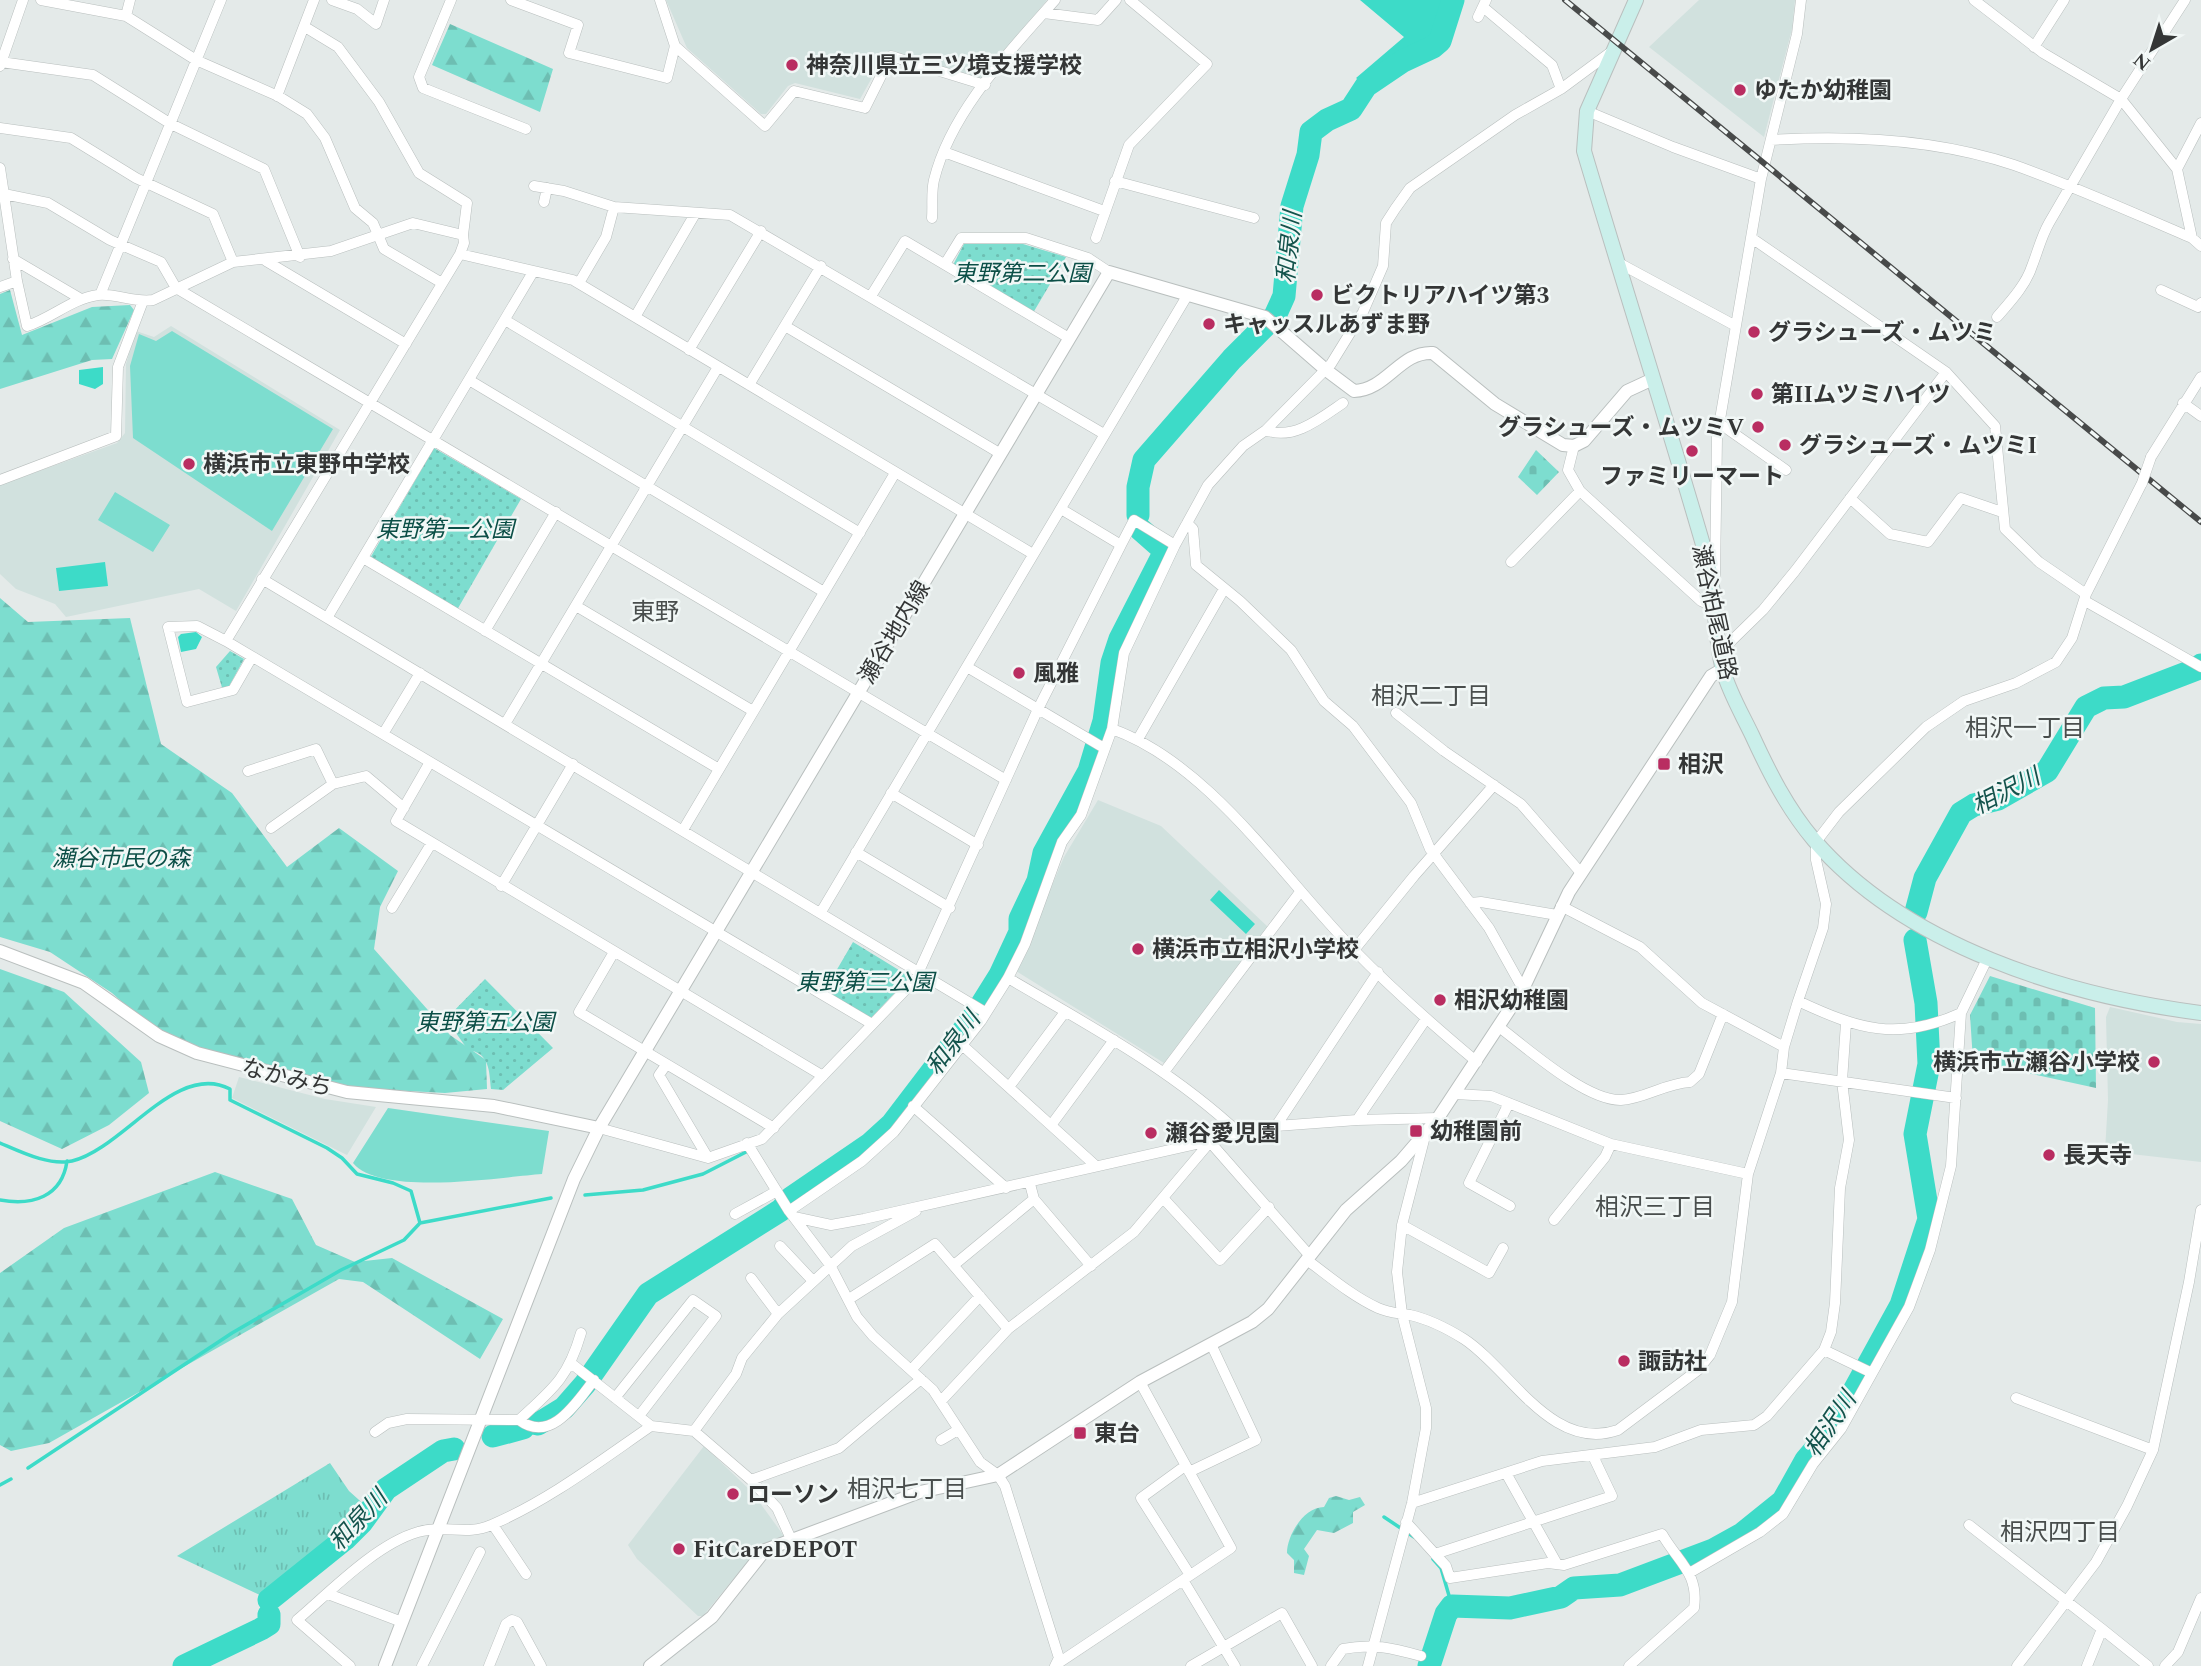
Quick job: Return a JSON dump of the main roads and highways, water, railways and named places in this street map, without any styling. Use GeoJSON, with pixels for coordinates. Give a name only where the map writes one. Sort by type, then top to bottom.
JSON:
{"type":"FeatureCollection","features":[{"type":"Feature","properties":{"kind":"main road","name":"瀬谷柏尾道路"},"geometry":{"type":"LineString","coordinates":[[1636,0],[1587,111],[1584,121],[1584,151],[1707,559],[1723,669],[1775,785],[1816,842],[1906,918],[1933,933],[1988,957],[2104,998],[2201,1013]]}},
{"type":"Feature","properties":{"kind":"waterway","name":"和泉川"},"geometry":{"type":"LineString","coordinates":[[1138,515],[1138,487],[1144,460],[1232,359],[1275,316],[1284,296],[1292,206],[1308,155],[1311,132],[1327,120],[1351,109],[1366,86],[1403,61],[1440,41],[1453,0]]}},
{"type":"Feature","properties":{"kind":"waterway","name":"和泉川"},"geometry":{"type":"LineString","coordinates":[[533,1423],[538,1424],[564,1408],[585,1384],[648,1294],[781,1210],[791,1198],[870,1144],[892,1124],[975,1015],[1000,975],[1020,932],[1020,919],[1038,881],[1044,853],[1089,771],[1104,721],[1112,663],[1120,639],[1165,551],[1140,529]]}},
{"type":"Feature","properties":{"kind":"waterway","name":"相沢川"},"geometry":{"type":"LineString","coordinates":[[1916,912],[1925,878],[1961,813],[1974,805],[1998,799],[2047,771],[2086,707],[2104,698],[2124,697],[2197,669],[2201,665]]}},
{"type":"Feature","properties":{"kind":"waterway","name":"相沢川"},"geometry":{"type":"LineString","coordinates":[[1429,1666],[1446,1614],[1452,1606],[1510,1608],[1561,1597],[1574,1588],[1620,1585],[1713,1550],[1742,1534],[1783,1501],[1806,1460],[1834,1427],[1901,1305],[1929,1219],[1915,1134],[1929,1064],[1926,1003],[1915,940]]}},
{"type":"Feature","properties":{"kind":"waterway"},"geometry":{"type":"LineString","coordinates":[[0,1143],[45,1160],[72,1161],[111,1141],[170,1096],[190,1087],[210,1084],[230,1089],[230,1100],[327,1148],[342,1158],[357,1174],[393,1183],[411,1191],[420,1223]]}},
{"type":"Feature","properties":{"kind":"waterway"},"geometry":{"type":"LineString","coordinates":[[585,1195],[643,1190],[703,1174],[746,1152]]}},
{"type":"Feature","properties":{"kind":"waterway"},"geometry":{"type":"LineString","coordinates":[[0,1200],[23,1202],[44,1196],[59,1183],[67,1161]]}},
{"type":"Feature","properties":{"kind":"waterway"},"geometry":{"type":"LineString","coordinates":[[28,1468],[232,1333],[341,1270],[404,1240],[420,1223],[551,1198]]}},
{"type":"Feature","properties":{"kind":"waterway","name":"和泉川"},"geometry":{"type":"LineString","coordinates":[[493,1436],[523,1428]]}},
{"type":"Feature","properties":{"kind":"waterway","name":"和泉川"},"geometry":{"type":"LineString","coordinates":[[269,1600],[345,1539],[362,1522],[386,1489],[443,1451],[454,1449]]}},
{"type":"Feature","properties":{"kind":"waterway"},"geometry":{"type":"LineString","coordinates":[[0,1485],[11,1479]]}},
{"type":"Feature","properties":{"kind":"waterway"},"geometry":{"type":"LineString","coordinates":[[1384,1517],[1414,1537]]}},
{"type":"Feature","properties":{"kind":"waterway"},"geometry":{"type":"LineString","coordinates":[[1433,1559],[1441,1568],[1452,1606]]}},
{"type":"Feature","properties":{"kind":"waterway","name":"和泉川"},"geometry":{"type":"LineString","coordinates":[[184,1666],[261,1629],[269,1624],[269,1615]]}},
{"type":"Feature","properties":{"kind":"railway"},"geometry":{"type":"LineString","coordinates":[[1565,0],[2201,522]]}},
{"type":"Feature","properties":{"kind":"place","name":"神奈川県立三ツ境支援学校"},"geometry":{"type":"Point","coordinates":[792,65]}},
{"type":"Feature","properties":{"kind":"place","name":"ゆたか幼稚園"},"geometry":{"type":"Point","coordinates":[1740,90]}},
{"type":"Feature","properties":{"kind":"place","name":"ビクトリアハイツ第3"},"geometry":{"type":"Point","coordinates":[1317,295]}},
{"type":"Feature","properties":{"kind":"place","name":"キャッスルあずま野"},"geometry":{"type":"Point","coordinates":[1209,324]}},
{"type":"Feature","properties":{"kind":"place","name":"グラシューズ・ムツミ"},"geometry":{"type":"Point","coordinates":[1754,332]}},
{"type":"Feature","properties":{"kind":"place","name":"第IIムツミハイツ"},"geometry":{"type":"Point","coordinates":[1757,394]}},
{"type":"Feature","properties":{"kind":"place","name":"グラシューズ・ムツミV"},"geometry":{"type":"Point","coordinates":[1758,427]}},
{"type":"Feature","properties":{"kind":"place","name":"グラシューズ・ムツミI"},"geometry":{"type":"Point","coordinates":[1785,445]}},
{"type":"Feature","properties":{"kind":"place","name":"ファミリーマート"},"geometry":{"type":"Point","coordinates":[1692,451]}},
{"type":"Feature","properties":{"kind":"place","name":"横浜市立東野中学校"},"geometry":{"type":"Point","coordinates":[189,464]}},
{"type":"Feature","properties":{"kind":"place","name":"風雅"},"geometry":{"type":"Point","coordinates":[1019,673]}},
{"type":"Feature","properties":{"kind":"place","name":"相沢"},"geometry":{"type":"Point","coordinates":[1664,764]}},
{"type":"Feature","properties":{"kind":"place","name":"横浜市立相沢小学校"},"geometry":{"type":"Point","coordinates":[1138,949]}},
{"type":"Feature","properties":{"kind":"place","name":"相沢幼稚園"},"geometry":{"type":"Point","coordinates":[1440,1000]}},
{"type":"Feature","properties":{"kind":"place","name":"横浜市立瀬谷小学校"},"geometry":{"type":"Point","coordinates":[2154,1062]}},
{"type":"Feature","properties":{"kind":"place","name":"幼稚園前"},"geometry":{"type":"Point","coordinates":[1416,1131]}},
{"type":"Feature","properties":{"kind":"place","name":"瀬谷愛児園"},"geometry":{"type":"Point","coordinates":[1151,1133]}},
{"type":"Feature","properties":{"kind":"place","name":"長天寺"},"geometry":{"type":"Point","coordinates":[2049,1155]}},
{"type":"Feature","properties":{"kind":"place","name":"諏訪社"},"geometry":{"type":"Point","coordinates":[1624,1361]}},
{"type":"Feature","properties":{"kind":"place","name":"東台"},"geometry":{"type":"Point","coordinates":[1080,1433]}},
{"type":"Feature","properties":{"kind":"place","name":"ローソン"},"geometry":{"type":"Point","coordinates":[733,1494]}},
{"type":"Feature","properties":{"kind":"place","name":"FitCareDEPOT"},"geometry":{"type":"Point","coordinates":[679,1549]}},
{"type":"Feature","properties":{"kind":"district","name":"東野"},"geometry":{"type":"Point","coordinates":[655,612]}},
{"type":"Feature","properties":{"kind":"district","name":"相沢二丁目"},"geometry":{"type":"Point","coordinates":[1431,696]}},
{"type":"Feature","properties":{"kind":"district","name":"相沢一丁目"},"geometry":{"type":"Point","coordinates":[2025,728]}},
{"type":"Feature","properties":{"kind":"district","name":"相沢三丁目"},"geometry":{"type":"Point","coordinates":[1655,1207]}},
{"type":"Feature","properties":{"kind":"district","name":"相沢七丁目"},"geometry":{"type":"Point","coordinates":[907,1489]}},
{"type":"Feature","properties":{"kind":"district","name":"相沢四丁目"},"geometry":{"type":"Point","coordinates":[2060,1532]}},
{"type":"Feature","properties":{"kind":"park label","name":"東野第二公園"},"geometry":{"type":"Point","coordinates":[1022,273]}},
{"type":"Feature","properties":{"kind":"park label","name":"東野第一公園"},"geometry":{"type":"Point","coordinates":[445,529]}},
{"type":"Feature","properties":{"kind":"park label","name":"瀬谷市民の森"},"geometry":{"type":"Point","coordinates":[121,858]}},
{"type":"Feature","properties":{"kind":"park label","name":"東野第三公園"},"geometry":{"type":"Point","coordinates":[865,982]}},
{"type":"Feature","properties":{"kind":"park label","name":"東野第五公園"},"geometry":{"type":"Point","coordinates":[485,1022]}}]}
